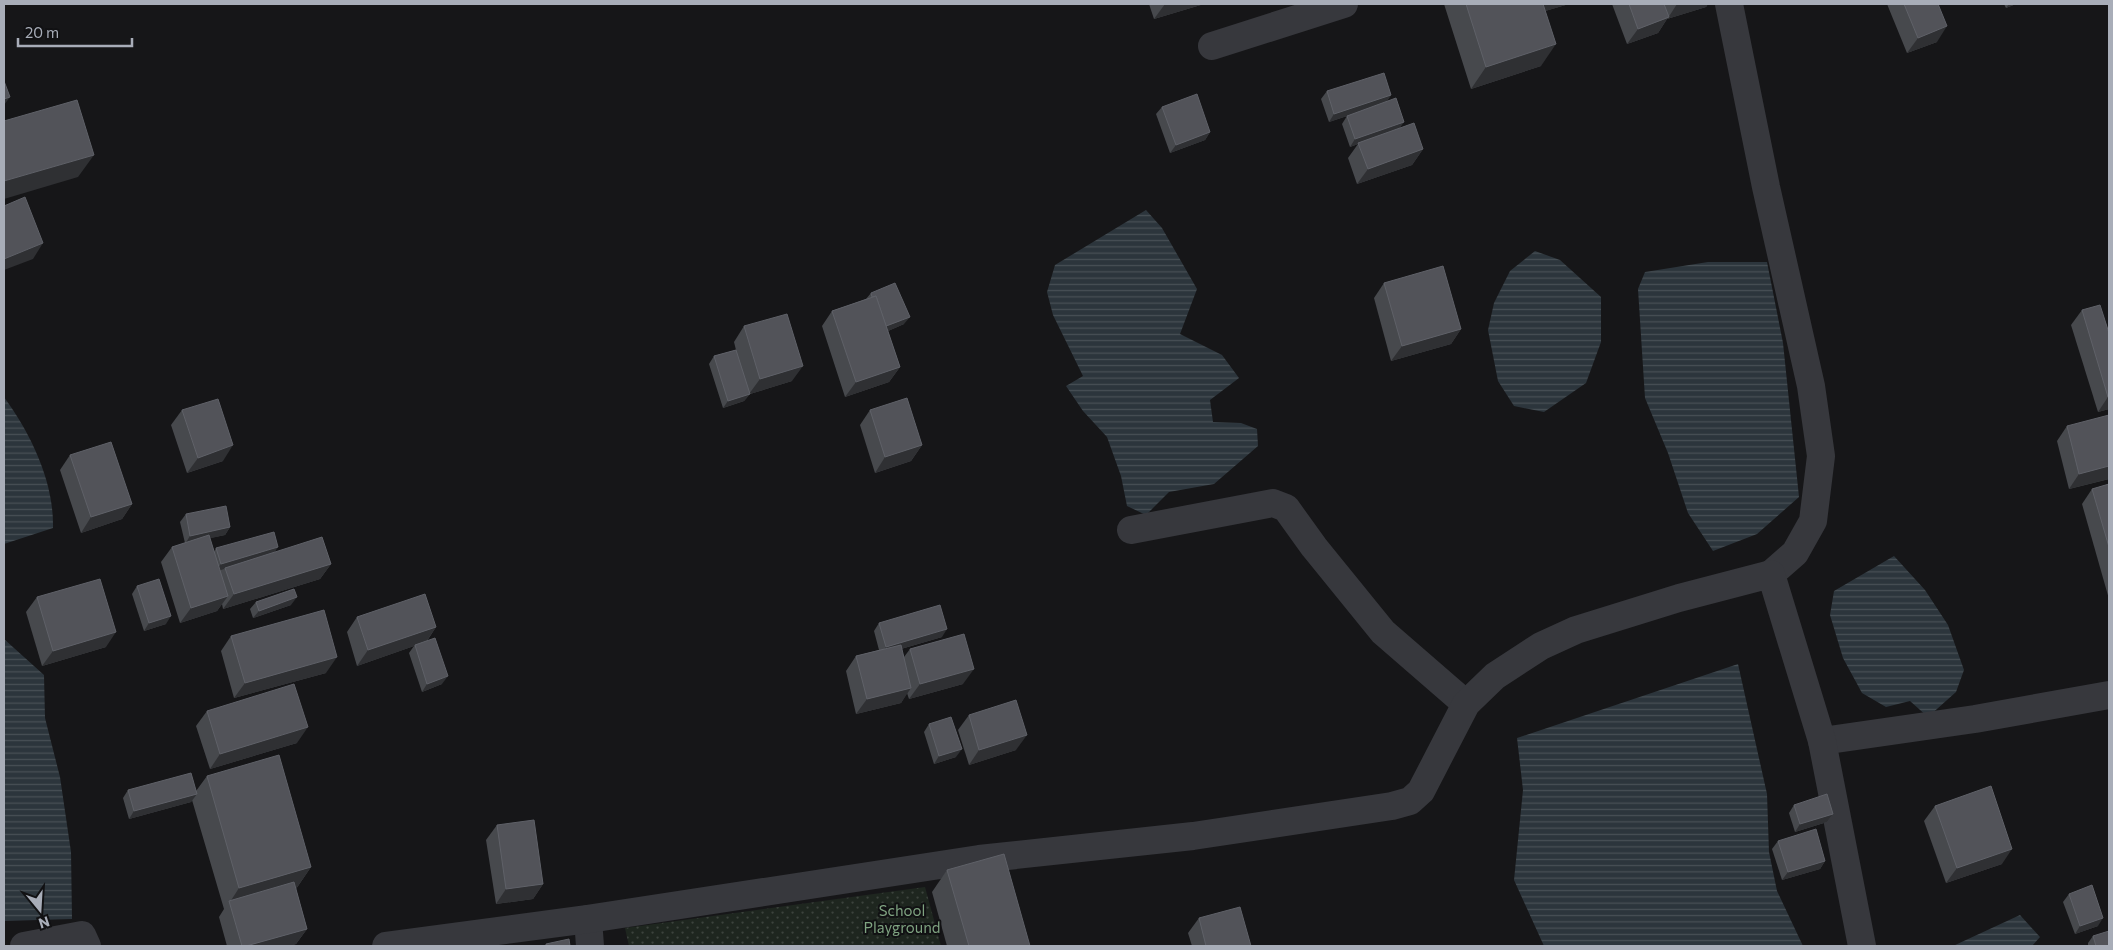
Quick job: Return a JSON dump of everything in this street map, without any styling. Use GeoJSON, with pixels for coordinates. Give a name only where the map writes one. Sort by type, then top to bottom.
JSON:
{"type":"FeatureCollection","features":[{"type":"Feature","properties":{"kind":"street"},"geometry":{"type":"LineString","coordinates":[[1212,46],[1344,4]]}},
{"type":"Feature","properties":{"kind":"street"},"geometry":{"type":"LineString","coordinates":[[386,946],[588,919],[980,859],[1194,836],[1392,806],[1410,801],[1421,791],[1466,704],[1495,676],[1541,646],[1576,630],[1679,598],[1771,574],[1795,553],[1813,521],[1821,456],[1811,386],[1766,187],[1729,4]]}},
{"type":"Feature","properties":{"kind":"street"},"geometry":{"type":"LineString","coordinates":[[1131,530],[1273,503],[1286,508],[1314,547],[1384,632],[1466,704]]}},
{"type":"Feature","properties":{"kind":"street"},"geometry":{"type":"LineString","coordinates":[[1771,574],[1822,741],[1862,946]]}},
{"type":"Feature","properties":{"kind":"street"},"geometry":{"type":"LineString","coordinates":[[1822,741],[1975,719],[2109,694]]}},
{"type":"Feature","properties":{"kind":"street"},"geometry":{"type":"LineString","coordinates":[[588,919],[590,946]]}},
{"type":"Feature","properties":{"kind":"street"},"geometry":{"type":"LineString","coordinates":[[24,946],[82,934],[87,946]]}},
{"type":"Feature","properties":{"kind":"green space","name":"School Playground"},"geometry":{"type":"Polygon","coordinates":[[[925,887],[941,946],[629,946],[625,928],[925,887]]]}},
{"type":"Feature","properties":{"kind":"shaded area"},"geometry":{"type":"Polygon","coordinates":[[[1146,210],[1162,228],[1197,289],[1180,334],[1222,355],[1239,378],[1210,400],[1213,422],[1241,423],[1257,429],[1258,446],[1214,484],[1169,492],[1146,515],[1127,506],[1121,476],[1107,437],[1083,411],[1066,386],[1083,376],[1053,315],[1047,292],[1055,265],[1146,210]]]}},
{"type":"Feature","properties":{"kind":"shaded area"},"geometry":{"type":"Polygon","coordinates":[[[1535,251],[1560,260],[1601,297],[1601,342],[1586,383],[1544,412],[1514,406],[1498,381],[1488,330],[1494,303],[1510,271],[1535,251]]]}},
{"type":"Feature","properties":{"kind":"shaded area"},"geometry":{"type":"Polygon","coordinates":[[[1708,262],[1767,262],[1783,343],[1799,497],[1757,534],[1713,551],[1688,513],[1668,453],[1645,398],[1638,289],[1645,272],[1708,262]]]}},
{"type":"Feature","properties":{"kind":"shaded area"},"geometry":{"type":"Polygon","coordinates":[[[4,397],[14,411],[39,459],[50,493],[53,528],[4,544],[4,397]]]}},
{"type":"Feature","properties":{"kind":"shaded area"},"geometry":{"type":"Polygon","coordinates":[[[1894,556],[1925,590],[1948,625],[1964,670],[1956,692],[1928,717],[1910,701],[1886,707],[1862,693],[1843,658],[1830,615],[1834,591],[1894,556]]]}},
{"type":"Feature","properties":{"kind":"shaded area"},"geometry":{"type":"Polygon","coordinates":[[[4,639],[44,675],[45,718],[60,777],[71,852],[72,919],[4,921],[4,639]]]}},
{"type":"Feature","properties":{"kind":"shaded area"},"geometry":{"type":"Polygon","coordinates":[[[1738,664],[1767,794],[1769,852],[1777,891],[1803,946],[1544,946],[1514,880],[1523,790],[1517,738],[1738,664]]]}},
{"type":"Feature","properties":{"kind":"shaded area"},"geometry":{"type":"Polygon","coordinates":[[[2020,915],[2040,937],[2032,946],[1953,946],[2020,915]]]}},
{"type":"Feature","properties":{"kind":"building"},"geometry":{"type":"Polygon","coordinates":[[[1466,4],[1543,4],[1556,44],[1486,67],[1466,4]]]}},
{"type":"Feature","properties":{"kind":"building"},"geometry":{"type":"Polygon","coordinates":[[[1629,4],[1664,4],[1669,17],[1638,29],[1629,4]]]}},
{"type":"Feature","properties":{"kind":"building"},"geometry":{"type":"Polygon","coordinates":[[[1904,4],[1938,4],[1947,26],[1918,38],[1904,4]]]}},
{"type":"Feature","properties":{"kind":"building"},"geometry":{"type":"Polygon","coordinates":[[[1384,73],[1391,95],[1334,114],[1327,91],[1384,73]]]}},
{"type":"Feature","properties":{"kind":"building"},"geometry":{"type":"Polygon","coordinates":[[[4,81],[10,97],[4,99],[4,81]]]}},
{"type":"Feature","properties":{"kind":"building"},"geometry":{"type":"Polygon","coordinates":[[[1197,94],[1210,132],[1176,145],[1162,107],[1197,94]]]}},
{"type":"Feature","properties":{"kind":"building"},"geometry":{"type":"Polygon","coordinates":[[[1396,98],[1404,122],[1355,139],[1347,116],[1396,98]]]}},
{"type":"Feature","properties":{"kind":"building"},"geometry":{"type":"Polygon","coordinates":[[[77,100],[94,155],[4,181],[4,121],[77,100]]]}},
{"type":"Feature","properties":{"kind":"building"},"geometry":{"type":"Polygon","coordinates":[[[1414,123],[1423,149],[1368,169],[1358,143],[1414,123]]]}},
{"type":"Feature","properties":{"kind":"building"},"geometry":{"type":"Polygon","coordinates":[[[25,197],[43,243],[4,259],[4,206],[25,197]]]}},
{"type":"Feature","properties":{"kind":"building"},"geometry":{"type":"Polygon","coordinates":[[[1443,266],[1461,329],[1402,346],[1384,283],[1443,266]]]}},
{"type":"Feature","properties":{"kind":"building"},"geometry":{"type":"Polygon","coordinates":[[[895,283],[910,317],[886,326],[876,296],[872,297],[871,293],[895,283]]]}},
{"type":"Feature","properties":{"kind":"building"},"geometry":{"type":"Polygon","coordinates":[[[876,296],[900,367],[856,382],[832,311],[876,296]]]}},
{"type":"Feature","properties":{"kind":"building"},"geometry":{"type":"Polygon","coordinates":[[[2100,305],[2109,333],[2109,397],[2082,310],[2100,305]]]}},
{"type":"Feature","properties":{"kind":"building"},"geometry":{"type":"Polygon","coordinates":[[[787,314],[803,366],[760,379],[744,326],[787,314]]]}},
{"type":"Feature","properties":{"kind":"building"},"geometry":{"type":"Polygon","coordinates":[[[736,350],[750,394],[728,401],[714,356],[736,350]]]}},
{"type":"Feature","properties":{"kind":"building"},"geometry":{"type":"Polygon","coordinates":[[[907,398],[922,445],[885,457],[870,410],[907,398]]]}},
{"type":"Feature","properties":{"kind":"building"},"geometry":{"type":"Polygon","coordinates":[[[218,399],[233,445],[198,458],[182,410],[218,399]]]}},
{"type":"Feature","properties":{"kind":"building"},"geometry":{"type":"Polygon","coordinates":[[[2109,415],[2109,466],[2079,474],[2067,426],[2109,415]]]}},
{"type":"Feature","properties":{"kind":"building"},"geometry":{"type":"Polygon","coordinates":[[[111,442],[132,504],[91,517],[70,455],[111,442]]]}},
{"type":"Feature","properties":{"kind":"building"},"geometry":{"type":"Polygon","coordinates":[[[2109,484],[2109,547],[2092,489],[2109,484]]]}},
{"type":"Feature","properties":{"kind":"building"},"geometry":{"type":"Polygon","coordinates":[[[226,506],[230,527],[190,536],[186,514],[226,506]]]}},
{"type":"Feature","properties":{"kind":"building"},"geometry":{"type":"Polygon","coordinates":[[[274,532],[278,547],[221,564],[216,548],[274,532]]]}},
{"type":"Feature","properties":{"kind":"building"},"geometry":{"type":"Polygon","coordinates":[[[209,535],[228,596],[191,608],[172,547],[209,535]]]}},
{"type":"Feature","properties":{"kind":"building"},"geometry":{"type":"Polygon","coordinates":[[[322,537],[331,564],[234,594],[225,568],[322,537]]]}},
{"type":"Feature","properties":{"kind":"building"},"geometry":{"type":"Polygon","coordinates":[[[100,579],[116,632],[53,651],[37,597],[100,579]]]}},
{"type":"Feature","properties":{"kind":"building"},"geometry":{"type":"Polygon","coordinates":[[[159,579],[171,616],[149,623],[137,586],[159,579]]]}},
{"type":"Feature","properties":{"kind":"building"},"geometry":{"type":"Polygon","coordinates":[[[294,589],[297,597],[259,611],[256,602],[294,589]]]}},
{"type":"Feature","properties":{"kind":"building"},"geometry":{"type":"Polygon","coordinates":[[[425,594],[436,627],[368,650],[357,617],[425,594]]]}},
{"type":"Feature","properties":{"kind":"building"},"geometry":{"type":"Polygon","coordinates":[[[940,605],[947,629],[886,647],[879,623],[940,605]]]}},
{"type":"Feature","properties":{"kind":"building"},"geometry":{"type":"Polygon","coordinates":[[[324,610],[337,657],[245,683],[231,636],[324,610]]]}},
{"type":"Feature","properties":{"kind":"building"},"geometry":{"type":"Polygon","coordinates":[[[964,634],[974,669],[920,684],[910,649],[964,634]]]}},
{"type":"Feature","properties":{"kind":"building"},"geometry":{"type":"Polygon","coordinates":[[[435,638],[448,676],[427,684],[415,645],[435,638]]]}},
{"type":"Feature","properties":{"kind":"building"},"geometry":{"type":"Polygon","coordinates":[[[901,645],[911,688],[867,699],[856,656],[901,645]]]}},
{"type":"Feature","properties":{"kind":"building"},"geometry":{"type":"Polygon","coordinates":[[[294,684],[308,727],[220,754],[207,711],[294,684]]]}},
{"type":"Feature","properties":{"kind":"building"},"geometry":{"type":"Polygon","coordinates":[[[1016,700],[1027,735],[979,750],[969,715],[1016,700]]]}},
{"type":"Feature","properties":{"kind":"building"},"geometry":{"type":"Polygon","coordinates":[[[951,717],[962,749],[939,756],[929,724],[951,717]]]}},
{"type":"Feature","properties":{"kind":"building"},"geometry":{"type":"Polygon","coordinates":[[[279,755],[311,867],[239,888],[207,776],[279,755]]]}},
{"type":"Feature","properties":{"kind":"building"},"geometry":{"type":"Polygon","coordinates":[[[191,773],[197,794],[134,811],[128,790],[191,773]]]}},
{"type":"Feature","properties":{"kind":"building"},"geometry":{"type":"Polygon","coordinates":[[[1991,786],[2012,849],[1957,868],[1935,806],[1991,786]]]}},
{"type":"Feature","properties":{"kind":"building"},"geometry":{"type":"Polygon","coordinates":[[[1827,794],[1833,814],[1800,824],[1794,805],[1827,794]]]}},
{"type":"Feature","properties":{"kind":"building"},"geometry":{"type":"Polygon","coordinates":[[[534,820],[543,884],[506,889],[497,825],[534,820]]]}},
{"type":"Feature","properties":{"kind":"building"},"geometry":{"type":"Polygon","coordinates":[[[1816,829],[1825,861],[1788,872],[1778,841],[1816,829]]]}},
{"type":"Feature","properties":{"kind":"building"},"geometry":{"type":"Polygon","coordinates":[[[1004,854],[1030,946],[969,946],[947,870],[1004,854]]]}},
{"type":"Feature","properties":{"kind":"building"},"geometry":{"type":"Polygon","coordinates":[[[294,882],[307,929],[242,946],[229,901],[294,882]]]}},
{"type":"Feature","properties":{"kind":"building"},"geometry":{"type":"Polygon","coordinates":[[[2092,885],[2103,918],[2080,926],[2069,894],[2092,885]]]}},
{"type":"Feature","properties":{"kind":"building"},"geometry":{"type":"Polygon","coordinates":[[[1240,907],[1251,946],[1206,946],[1199,918],[1240,907]]]}},
{"type":"Feature","properties":{"kind":"building"},"geometry":{"type":"Polygon","coordinates":[[[2109,931],[2109,946],[2096,946],[2093,936],[2109,931]]]}},
{"type":"Feature","properties":{"kind":"building"},"geometry":{"type":"Polygon","coordinates":[[[569,939],[570,946],[546,946],[546,944],[569,939]]]}}]}
